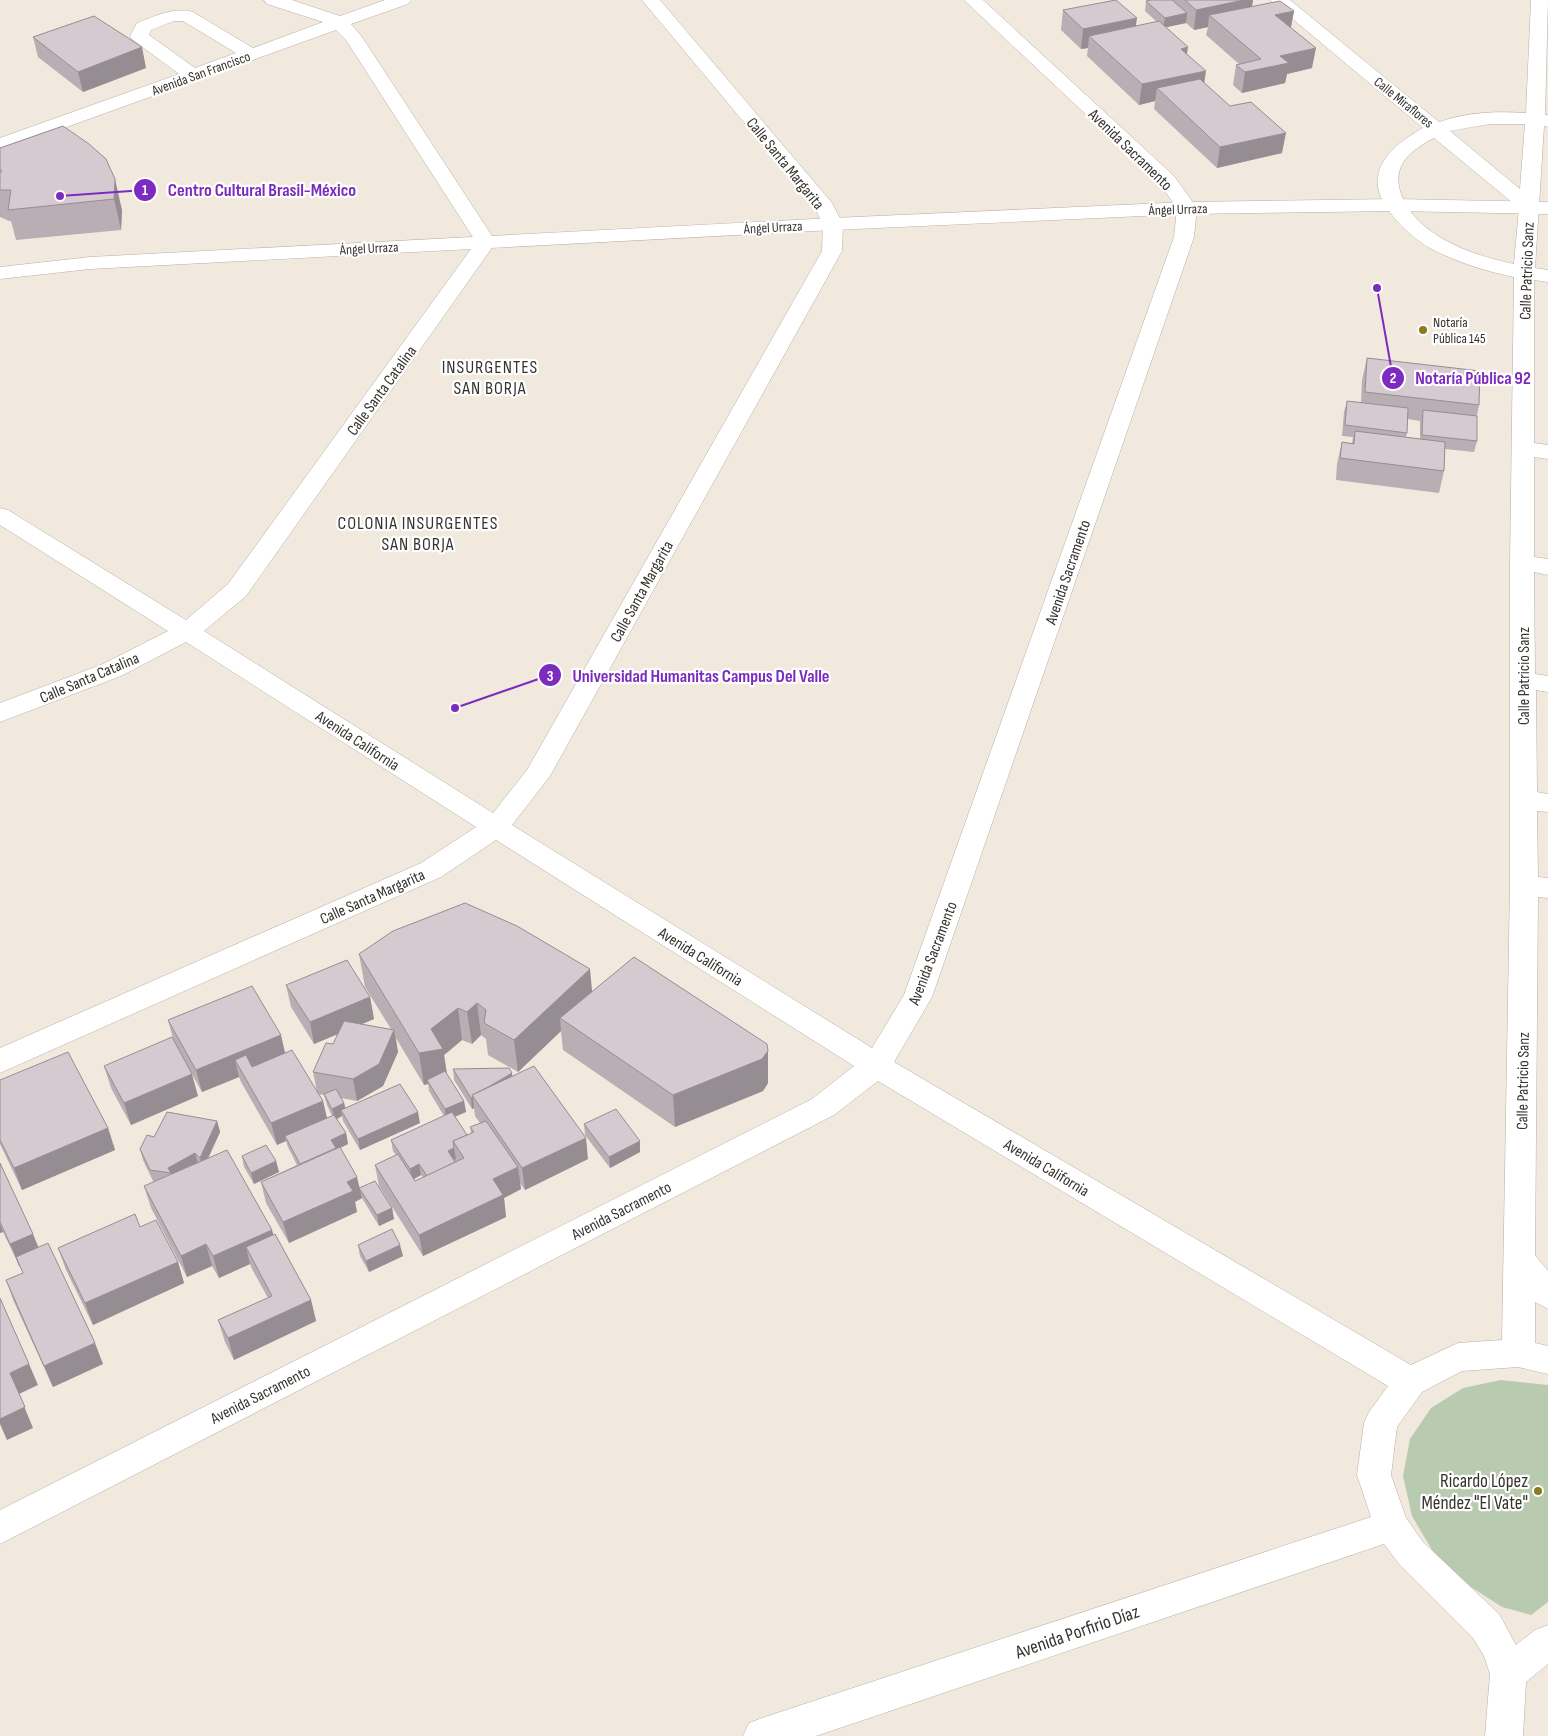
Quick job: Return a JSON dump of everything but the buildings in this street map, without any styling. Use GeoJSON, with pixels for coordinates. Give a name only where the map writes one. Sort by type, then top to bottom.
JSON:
{"type":"FeatureCollection","features":[{"type":"Feature","properties":{"kind":"street"},"geometry":{"type":"LineString","coordinates":[[273,0],[317,13],[340,23],[353,37],[486,242]]}},
{"type":"Feature","properties":{"kind":"street","name":"Avenida San Francisco"},"geometry":{"type":"LineString","coordinates":[[0,146],[402,0]]}},
{"type":"Feature","properties":{"kind":"street","name":"Calle Santa Margarita"},"geometry":{"type":"LineString","coordinates":[[0,1061],[430,870],[494,828],[537,776],[832,250],[833,224],[822,203],[651,0]]}},
{"type":"Feature","properties":{"kind":"street","name":"Avenida Sacramento"},"geometry":{"type":"LineString","coordinates":[[0,1528],[823,1106],[876,1066],[918,997],[1184,237],[1187,208],[1167,180],[973,0]]}},
{"type":"Feature","properties":{"kind":"street","name":"Calle Miraflores"},"geometry":{"type":"LineString","coordinates":[[1279,0],[1437,129],[1538,207]]}},
{"type":"Feature","properties":{"kind":"street","name":"Calle Patricio Sanz"},"geometry":{"type":"LineString","coordinates":[[1533,1356],[1520,1259],[1536,887],[1535,801],[1523,680],[1522,563],[1523,449],[1536,274],[1542,120],[1540,0]]}},
{"type":"Feature","properties":{"kind":"street"},"geometry":{"type":"LineString","coordinates":[[194,76],[139,36],[143,27],[172,16],[187,16],[252,55]]}},
{"type":"Feature","properties":{"kind":"street"},"geometry":{"type":"LineString","coordinates":[[1536,274],[1481,262],[1443,246],[1414,227],[1395,205],[1387,182],[1393,161],[1410,143],[1437,129],[1466,121],[1500,118],[1542,120]]}},
{"type":"Feature","properties":{"kind":"street","name":"Ángel Urraza"},"geometry":{"type":"LineString","coordinates":[[0,273],[90,263],[833,224],[1187,208],[1395,205],[1538,207]]}},
{"type":"Feature","properties":{"kind":"street","name":"Calle Santa Catalina"},"geometry":{"type":"LineString","coordinates":[[0,713],[112,670],[188,631],[237,590],[486,242]]}},
{"type":"Feature","properties":{"kind":"street"},"geometry":{"type":"LineString","coordinates":[[1523,449],[1548,452]]}},
{"type":"Feature","properties":{"kind":"street","name":"Avenida California"},"geometry":{"type":"LineString","coordinates":[[0,515],[188,631],[494,828],[876,1066],[1410,1382]]}},
{"type":"Feature","properties":{"kind":"street"},"geometry":{"type":"LineString","coordinates":[[1522,563],[1548,567]]}},
{"type":"Feature","properties":{"kind":"street"},"geometry":{"type":"LineString","coordinates":[[1523,680],[1548,684]]}},
{"type":"Feature","properties":{"kind":"street"},"geometry":{"type":"LineString","coordinates":[[1520,1259],[1548,1295]]}},
{"type":"Feature","properties":{"kind":"street"},"geometry":{"type":"LineString","coordinates":[[1504,1736],[1508,1674],[1500,1649],[1486,1626],[1411,1553],[1391,1526],[1374,1475],[1381,1423],[1410,1382],[1458,1357],[1533,1356]]}},
{"type":"Feature","properties":{"kind":"street","name":"Avenida Porfirio Díaz"},"geometry":{"type":"LineString","coordinates":[[762,1736],[1391,1526]]}},
{"type":"Feature","properties":{"kind":"street"},"geometry":{"type":"LineString","coordinates":[[1508,1674],[1548,1642]]}},
{"type":"Feature","properties":{"kind":"green space"},"geometry":{"type":"Polygon","coordinates":[[[1501,1380],[1548,1385],[1548,1602],[1531,1615],[1502,1607],[1471,1587],[1435,1555],[1412,1516],[1403,1476],[1410,1439],[1431,1408],[1463,1388],[1501,1380]]]}},
{"type":"Feature","properties":{"kind":"place","name":"Centro Cultural Brasil-México"},"geometry":{"type":"Point","coordinates":[60,196]}},
{"type":"Feature","properties":{"kind":"place","name":"Notaría Pública 92"},"geometry":{"type":"Point","coordinates":[1377,288]}},
{"type":"Feature","properties":{"kind":"place","name":"Notaría Pública 145"},"geometry":{"type":"Point","coordinates":[1423,330]}},
{"type":"Feature","properties":{"kind":"place","name":"Universidad Humanitas Campus Del Valle"},"geometry":{"type":"Point","coordinates":[455,708]}},
{"type":"Feature","properties":{"kind":"place","name":"Ricardo López Méndez \"El Vate\""},"geometry":{"type":"Point","coordinates":[1538,1491]}},
{"type":"Feature","properties":{"kind":"district","name":"INSURGENTES SAN BORJA"},"geometry":{"type":"Point","coordinates":[490,377]}},
{"type":"Feature","properties":{"kind":"district","name":"COLONIA INSURGENTES SAN BORJA"},"geometry":{"type":"Point","coordinates":[418,533]}}]}
